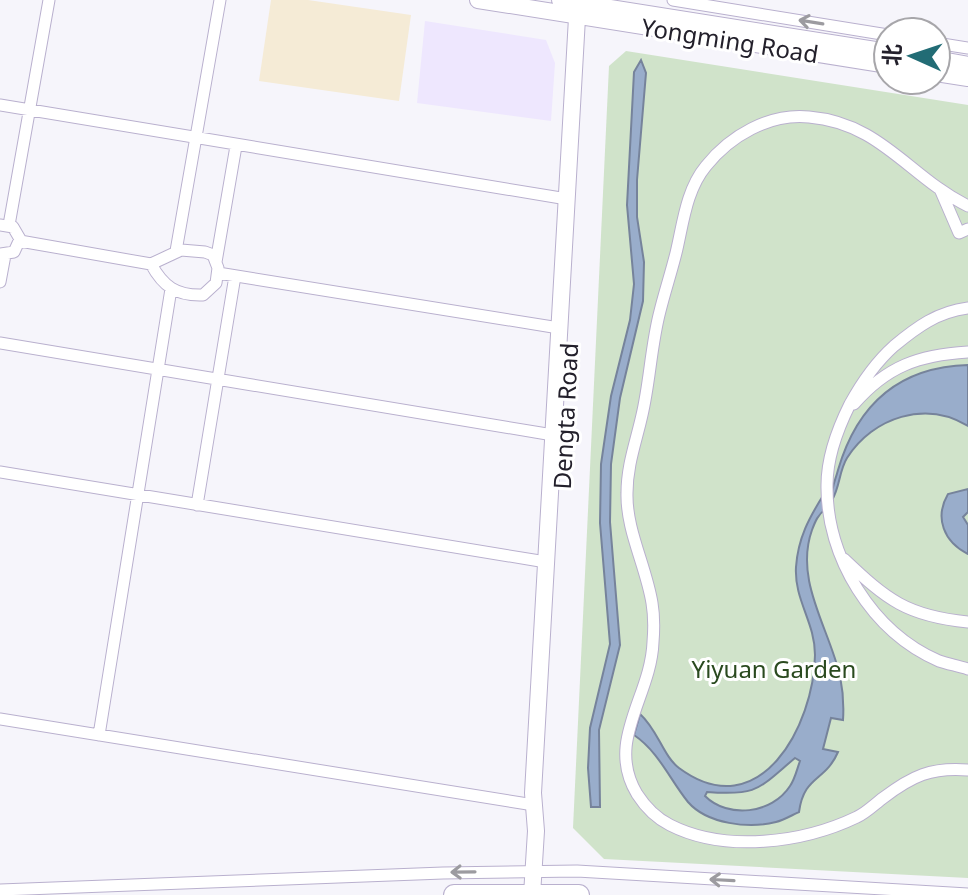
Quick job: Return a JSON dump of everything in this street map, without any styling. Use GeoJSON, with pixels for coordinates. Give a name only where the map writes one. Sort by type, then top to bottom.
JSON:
{"type":"FeatureCollection","features":[{"type":"Feature","properties":{"kind":"highway"},"geometry":{"type":"LineString","coordinates":[[454,895],[579,895]]}},
{"type":"Feature","properties":{"kind":"street"},"geometry":{"type":"LineString","coordinates":[[0,282],[2,255],[14,252],[20,241],[16,229],[5,225],[49,0]]}},
{"type":"Feature","properties":{"kind":"street"},"geometry":{"type":"LineString","coordinates":[[176,251],[220,0]]}},
{"type":"Feature","properties":{"kind":"street","name":"Yongming Road"},"geometry":{"type":"LineString","coordinates":[[478,0],[590,6],[872,50]]}},
{"type":"Feature","properties":{"kind":"street","name":"Yongming Road"},"geometry":{"type":"LineString","coordinates":[[560,0],[872,62]]}},
{"type":"Feature","properties":{"kind":"street"},"geometry":{"type":"LineString","coordinates":[[673,0],[872,32]]}},
{"type":"Feature","properties":{"kind":"street","name":"Dengta Road"},"geometry":{"type":"LineString","coordinates":[[536,831],[534,805],[567,199],[590,6]]}},
{"type":"Feature","properties":{"kind":"street","name":"Dengta Road"},"geometry":{"type":"LineString","coordinates":[[532,894],[536,831],[544,793],[590,6]]}},
{"type":"Feature","properties":{"kind":"street"},"geometry":{"type":"LineString","coordinates":[[0,105],[567,199]]}},
{"type":"Feature","properties":{"kind":"street"},"geometry":{"type":"LineString","coordinates":[[968,206],[918,174],[890,148],[858,128],[808,117],[766,121],[736,137],[704,168],[686,206],[671,276],[659,312],[642,415],[629,461],[627,497],[652,602],[653,645],[624,760],[628,778],[646,809],[671,826],[711,839],[748,844],[813,832],[858,817],[908,779],[943,768],[968,770]]}},
{"type":"Feature","properties":{"kind":"street"},"geometry":{"type":"LineString","coordinates":[[151,264],[160,281],[171,289],[203,295],[216,283],[236,146]]}},
{"type":"Feature","properties":{"kind":"street"},"geometry":{"type":"LineString","coordinates":[[940,188],[959,233],[968,229]]}},
{"type":"Feature","properties":{"kind":"street"},"geometry":{"type":"LineString","coordinates":[[20,241],[151,264],[176,251],[205,252],[213,255],[217,268],[235,276],[559,328]]}},
{"type":"Feature","properties":{"kind":"street"},"geometry":{"type":"LineString","coordinates":[[197,505],[235,276]]}},
{"type":"Feature","properties":{"kind":"street"},"geometry":{"type":"LineString","coordinates":[[99,735],[171,289]]}},
{"type":"Feature","properties":{"kind":"street"},"geometry":{"type":"LineString","coordinates":[[968,308],[924,322],[887,352],[863,380],[842,421],[830,462],[827,486],[832,524],[842,557],[848,575],[864,599],[910,644],[939,661],[968,669]]}},
{"type":"Feature","properties":{"kind":"street"},"geometry":{"type":"LineString","coordinates":[[0,343],[553,435]]}},
{"type":"Feature","properties":{"kind":"street"},"geometry":{"type":"LineString","coordinates":[[842,421],[873,383],[896,368],[932,354],[968,352]]}},
{"type":"Feature","properties":{"kind":"street"},"geometry":{"type":"LineString","coordinates":[[0,472],[546,562]]}},
{"type":"Feature","properties":{"kind":"street"},"geometry":{"type":"LineString","coordinates":[[842,557],[889,599],[935,619],[968,622]]}},
{"type":"Feature","properties":{"kind":"street"},"geometry":{"type":"LineString","coordinates":[[0,719],[534,805]]}},
{"type":"Feature","properties":{"kind":"street"},"geometry":{"type":"LineString","coordinates":[[0,890],[443,873],[577,871],[968,894]]}},
{"type":"Feature","properties":{"kind":"shaded area"},"geometry":{"type":"Polygon","coordinates":[[[271,0],[308,0],[411,15],[399,101],[259,81],[271,0]]]}},
{"type":"Feature","properties":{"kind":"shaded area"},"geometry":{"type":"Polygon","coordinates":[[[425,21],[546,40],[555,63],[551,121],[417,103],[425,21]]]}},
{"type":"Feature","properties":{"kind":"green space","name":"Yiyuan Garden"},"geometry":{"type":"Polygon","coordinates":[[[626,51],[872,90],[872,96],[911,96],[968,105],[968,878],[604,859],[573,828],[609,66],[626,51]]]}},
{"type":"Feature","properties":{"kind":"water"},"geometry":{"type":"Polygon","coordinates":[[[641,60],[646,73],[637,217],[644,262],[643,301],[620,398],[611,464],[610,522],[620,645],[599,730],[600,807],[591,807],[588,768],[590,728],[610,644],[600,523],[601,464],[611,396],[630,320],[634,284],[627,205],[634,72],[641,60]]]}},
{"type":"Feature","properties":{"kind":"water"},"geometry":{"type":"Polygon","coordinates":[[[968,365],[968,426],[935,414],[918,414],[886,423],[871,432],[847,458],[832,500],[846,447],[856,426],[884,394],[921,373],[968,365]]]}},
{"type":"Feature","properties":{"kind":"water"},"geometry":{"type":"Polygon","coordinates":[[[968,489],[968,512],[963,517],[968,525],[968,554],[947,536],[942,512],[948,494],[968,489]]]}},
{"type":"Feature","properties":{"kind":"water"},"geometry":{"type":"Polygon","coordinates":[[[824,494],[826,509],[812,530],[807,567],[815,604],[841,682],[843,720],[831,718],[823,749],[838,752],[833,762],[805,791],[799,812],[765,824],[741,825],[717,820],[688,802],[657,758],[634,735],[640,714],[673,763],[708,783],[734,786],[757,777],[777,760],[793,737],[805,711],[812,682],[814,643],[798,590],[796,567],[802,537],[824,494]],[[795,758],[773,777],[748,791],[707,792],[705,796],[725,808],[761,808],[772,803],[790,786],[800,761],[795,758]]]}}]}
